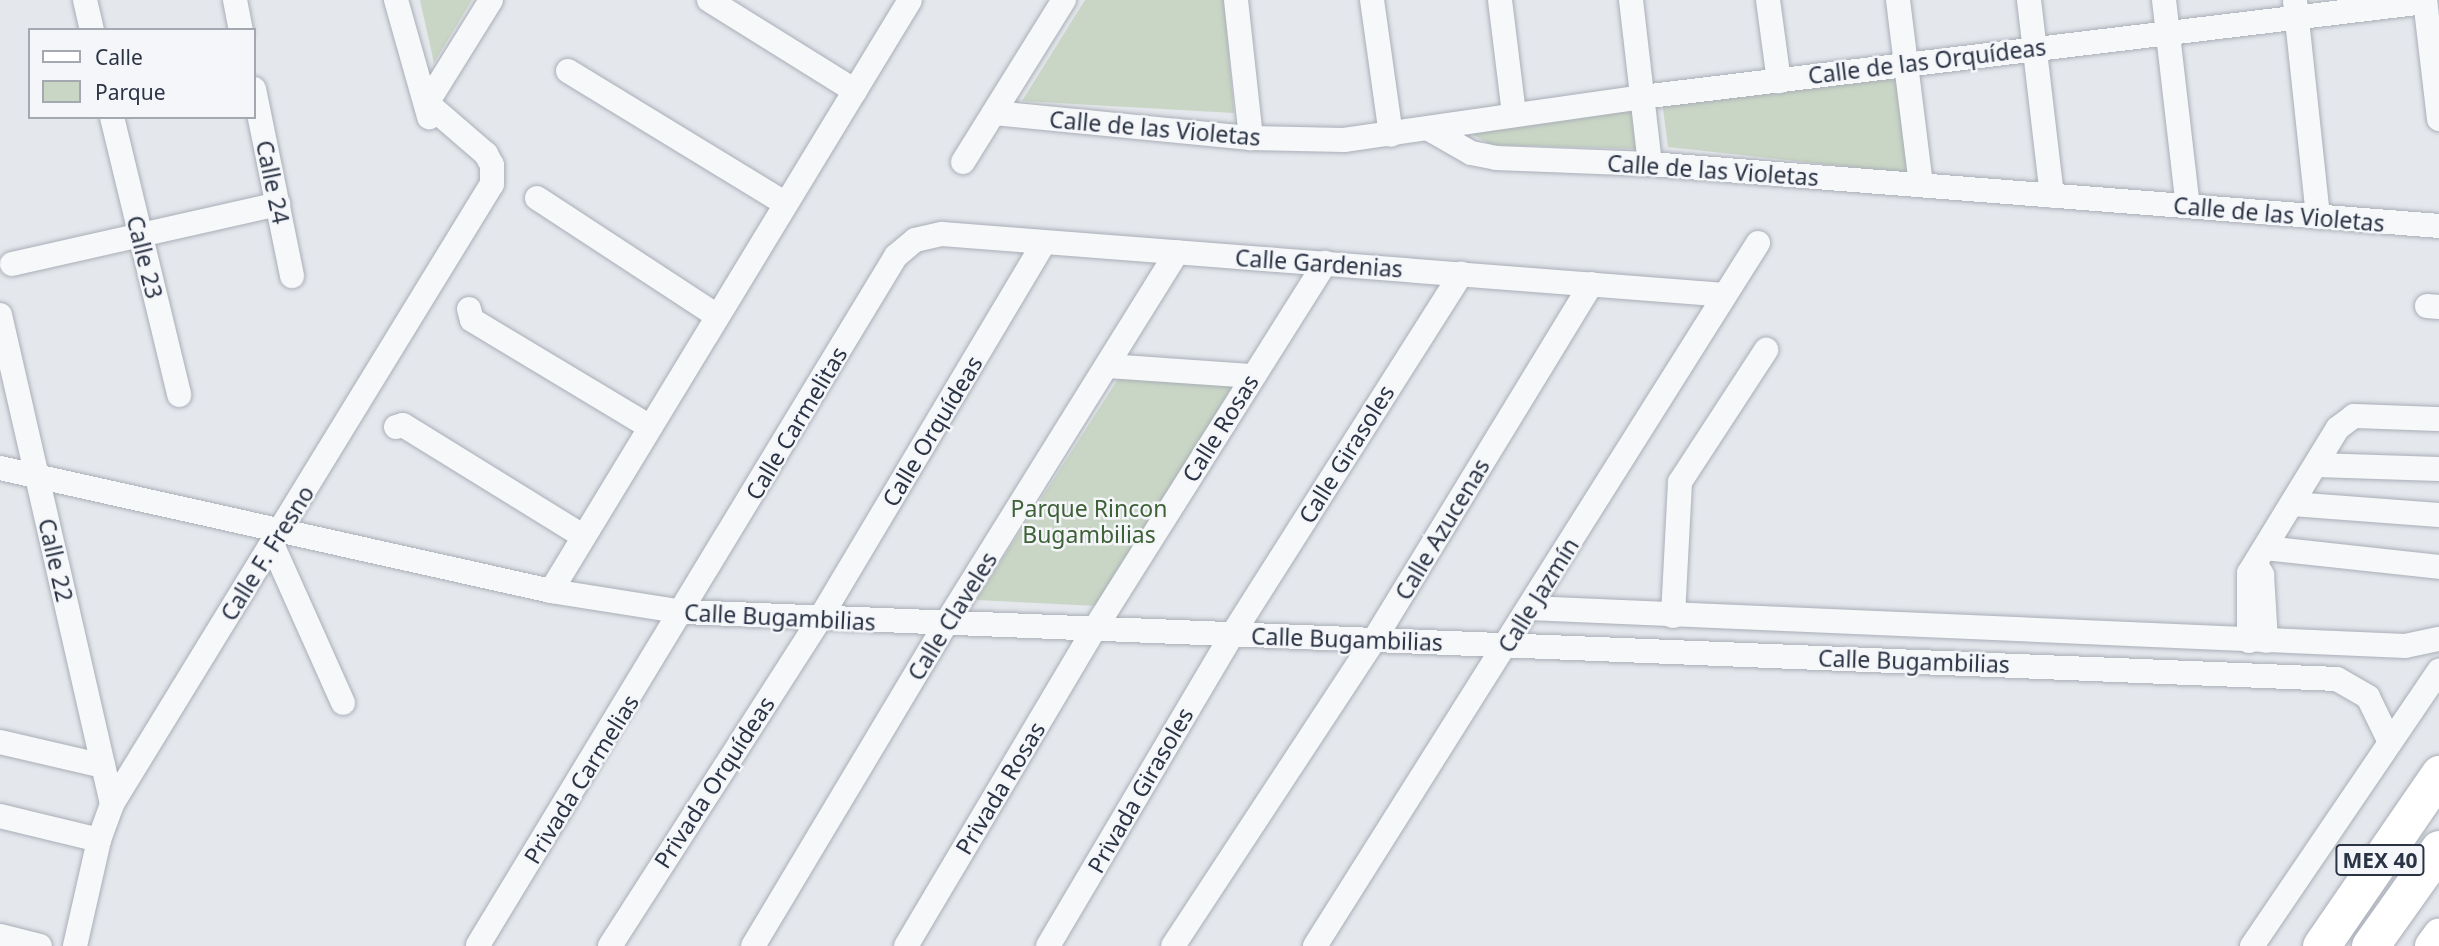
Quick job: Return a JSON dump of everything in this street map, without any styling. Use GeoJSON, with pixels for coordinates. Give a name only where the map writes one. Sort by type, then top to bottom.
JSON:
{"type":"FeatureCollection","features":[{"type":"Feature","properties":{"kind":"highway","name":"MEX 40"},"geometry":{"type":"LineString","coordinates":[[2321,946],[2439,774]]}},
{"type":"Feature","properties":{"kind":"highway","name":"MEX 40"},"geometry":{"type":"LineString","coordinates":[[2370,946],[2439,849]]}},
{"type":"Feature","properties":{"kind":"main road"},"geometry":{"type":"LineString","coordinates":[[2431,946],[2439,935]]}},
{"type":"Feature","properties":{"kind":"street"},"geometry":{"type":"LineString","coordinates":[[85,0],[92,28]]}},
{"type":"Feature","properties":{"kind":"street"},"geometry":{"type":"LineString","coordinates":[[235,0],[242,28]]}},
{"type":"Feature","properties":{"kind":"street"},"geometry":{"type":"LineString","coordinates":[[396,0],[412,70],[427,103]]}},
{"type":"Feature","properties":{"kind":"street"},"geometry":{"type":"LineString","coordinates":[[427,103],[491,0]]}},
{"type":"Feature","properties":{"kind":"street"},"geometry":{"type":"LineString","coordinates":[[709,0],[855,91]]}},
{"type":"Feature","properties":{"kind":"street"},"geometry":{"type":"LineString","coordinates":[[551,591],[911,0]]}},
{"type":"Feature","properties":{"kind":"street"},"geometry":{"type":"LineString","coordinates":[[963,162],[1064,0]]}},
{"type":"Feature","properties":{"kind":"street"},"geometry":{"type":"LineString","coordinates":[[1236,0],[1251,138]]}},
{"type":"Feature","properties":{"kind":"street"},"geometry":{"type":"LineString","coordinates":[[1372,0],[1391,135]]}},
{"type":"Feature","properties":{"kind":"street"},"geometry":{"type":"LineString","coordinates":[[1500,0],[1514,114]]}},
{"type":"Feature","properties":{"kind":"street"},"geometry":{"type":"LineString","coordinates":[[1631,0],[1650,164]]}},
{"type":"Feature","properties":{"kind":"street"},"geometry":{"type":"LineString","coordinates":[[1768,0],[1779,81]]}},
{"type":"Feature","properties":{"kind":"street"},"geometry":{"type":"LineString","coordinates":[[1898,0],[1921,185]]}},
{"type":"Feature","properties":{"kind":"street"},"geometry":{"type":"LineString","coordinates":[[2029,0],[2052,196]]}},
{"type":"Feature","properties":{"kind":"street"},"geometry":{"type":"LineString","coordinates":[[2164,0],[2188,206]]}},
{"type":"Feature","properties":{"kind":"street"},"geometry":{"type":"LineString","coordinates":[[2425,1],[2439,119]]}},
{"type":"Feature","properties":{"kind":"street","name":"Calle de las Orquídeas"},"geometry":{"type":"LineString","coordinates":[[1431,130],[1514,114],[2168,30],[2296,8],[2425,1]]}},
{"type":"Feature","properties":{"kind":"street"},"geometry":{"type":"LineString","coordinates":[[2296,8],[2318,217]]}},
{"type":"Feature","properties":{"kind":"street"},"geometry":{"type":"LineString","coordinates":[[568,71],[786,204]]}},
{"type":"Feature","properties":{"kind":"street","name":"Calle 24"},"geometry":{"type":"LineString","coordinates":[[256,99],[292,276]]}},
{"type":"Feature","properties":{"kind":"street","name":"Calle F. Fresno"},"geometry":{"type":"LineString","coordinates":[[75,946],[99,840],[112,804],[489,189],[494,174],[486,154],[427,103]]}},
{"type":"Feature","properties":{"kind":"street","name":"Calle de las Violetas"},"geometry":{"type":"LineString","coordinates":[[994,113],[1251,138],[1344,140],[1431,130],[1471,153],[1496,158],[1650,164],[2439,226]]}},
{"type":"Feature","properties":{"kind":"street","name":"Calle 23"},"geometry":{"type":"LineString","coordinates":[[112,119],[179,395]]}},
{"type":"Feature","properties":{"kind":"street"},"geometry":{"type":"LineString","coordinates":[[537,198],[717,316]]}},
{"type":"Feature","properties":{"kind":"street"},"geometry":{"type":"LineString","coordinates":[[12,264],[138,233],[278,204]]}},
{"type":"Feature","properties":{"kind":"street","name":"Calle Gardenias"},"geometry":{"type":"LineString","coordinates":[[915,240],[942,234],[1725,295]]}},
{"type":"Feature","properties":{"kind":"street","name":"Calle Carmelitas"},"geometry":{"type":"LineString","coordinates":[[684,612],[896,256],[915,240]]}},
{"type":"Feature","properties":{"kind":"street","name":"Calle Orquídeas"},"geometry":{"type":"LineString","coordinates":[[819,620],[1044,243]]}},
{"type":"Feature","properties":{"kind":"street","name":"Calle Jazmín"},"geometry":{"type":"LineString","coordinates":[[1315,946],[1758,243]]}},
{"type":"Feature","properties":{"kind":"street","name":"Calle Claveles"},"geometry":{"type":"LineString","coordinates":[[753,946],[945,625],[1109,366],[1177,252]]}},
{"type":"Feature","properties":{"kind":"street","name":"Calle Rosas"},"geometry":{"type":"LineString","coordinates":[[1094,630],[1325,263]]}},
{"type":"Feature","properties":{"kind":"street","name":"Calle Girasoles"},"geometry":{"type":"LineString","coordinates":[[1231,635],[1461,274]]}},
{"type":"Feature","properties":{"kind":"street","name":"Calle Azucenas"},"geometry":{"type":"LineString","coordinates":[[1173,946],[1374,640],[1591,284]]}},
{"type":"Feature","properties":{"kind":"street"},"geometry":{"type":"LineString","coordinates":[[469,309],[472,320],[650,426]]}},
{"type":"Feature","properties":{"kind":"street","name":"Calle 22"},"geometry":{"type":"LineString","coordinates":[[0,316],[112,804]]}},
{"type":"Feature","properties":{"kind":"street"},"geometry":{"type":"LineString","coordinates":[[1673,616],[1680,482],[1766,350]]}},
{"type":"Feature","properties":{"kind":"street"},"geometry":{"type":"LineString","coordinates":[[1109,366],[1253,376]]}},
{"type":"Feature","properties":{"kind":"street"},"geometry":{"type":"LineString","coordinates":[[2258,641],[2261,555],[2338,428],[2354,415],[2439,419]]}},
{"type":"Feature","properties":{"kind":"street"},"geometry":{"type":"LineString","coordinates":[[396,427],[403,425],[578,544]]}},
{"type":"Feature","properties":{"kind":"street"},"geometry":{"type":"LineString","coordinates":[[2316,465],[2439,469]]}},
{"type":"Feature","properties":{"kind":"street","name":"Calle Bugambilias"},"geometry":{"type":"LineString","coordinates":[[0,468],[277,536],[551,591],[684,612],[819,620],[2337,679],[2368,697],[2389,740]]}},
{"type":"Feature","properties":{"kind":"street"},"geometry":{"type":"LineString","coordinates":[[2292,504],[2439,515]]}},
{"type":"Feature","properties":{"kind":"street"},"geometry":{"type":"LineString","coordinates":[[277,536],[343,703]]}},
{"type":"Feature","properties":{"kind":"street"},"geometry":{"type":"LineString","coordinates":[[2261,555],[2439,567]]}},
{"type":"Feature","properties":{"kind":"street","name":"Calle Bugambilias"},"geometry":{"type":"LineString","coordinates":[[1529,608],[1844,625],[2258,641],[2405,646],[2439,639]]}},
{"type":"Feature","properties":{"kind":"street","name":"Privada Carmelias"},"geometry":{"type":"LineString","coordinates":[[478,945],[684,612]]}},
{"type":"Feature","properties":{"kind":"street","name":"Privada Orquídeas"},"geometry":{"type":"LineString","coordinates":[[610,946],[819,620]]}},
{"type":"Feature","properties":{"kind":"street"},"geometry":{"type":"LineString","coordinates":[[1838,658],[1844,625]]}},
{"type":"Feature","properties":{"kind":"street","name":"Privada Rosas"},"geometry":{"type":"LineString","coordinates":[[906,946],[1094,630]]}},
{"type":"Feature","properties":{"kind":"street","name":"Privada Girasoles"},"geometry":{"type":"LineString","coordinates":[[1048,946],[1231,635]]}},
{"type":"Feature","properties":{"kind":"street"},"geometry":{"type":"LineString","coordinates":[[2252,946],[2389,740],[2439,671]]}},
{"type":"Feature","properties":{"kind":"street"},"geometry":{"type":"LineString","coordinates":[[0,742],[103,766]]}},
{"type":"Feature","properties":{"kind":"street"},"geometry":{"type":"LineString","coordinates":[[0,816],[99,840]]}},
{"type":"Feature","properties":{"kind":"street"},"geometry":{"type":"LineString","coordinates":[[0,936],[40,946]]}},
{"type":"Feature","properties":{"kind":"green space"},"geometry":{"type":"Polygon","coordinates":[[[420,0],[472,0],[434,63],[420,0]]]}},
{"type":"Feature","properties":{"kind":"green space"},"geometry":{"type":"Polygon","coordinates":[[[1085,0],[1224,0],[1234,113],[1022,101],[1085,0]]]}},
{"type":"Feature","properties":{"kind":"green space"},"geometry":{"type":"Polygon","coordinates":[[[1898,72],[1913,174],[1668,147],[1662,101],[1898,72]]]}},
{"type":"Feature","properties":{"kind":"green space"},"geometry":{"type":"Polygon","coordinates":[[[1639,103],[1642,149],[1491,145],[1465,130],[1639,103]]]}},
{"type":"Feature","properties":{"kind":"green space","name":"Parque Rincon Bugambilias"},"geometry":{"type":"Polygon","coordinates":[[[1120,376],[1240,384],[1098,606],[976,600],[1120,376]]]}}]}
